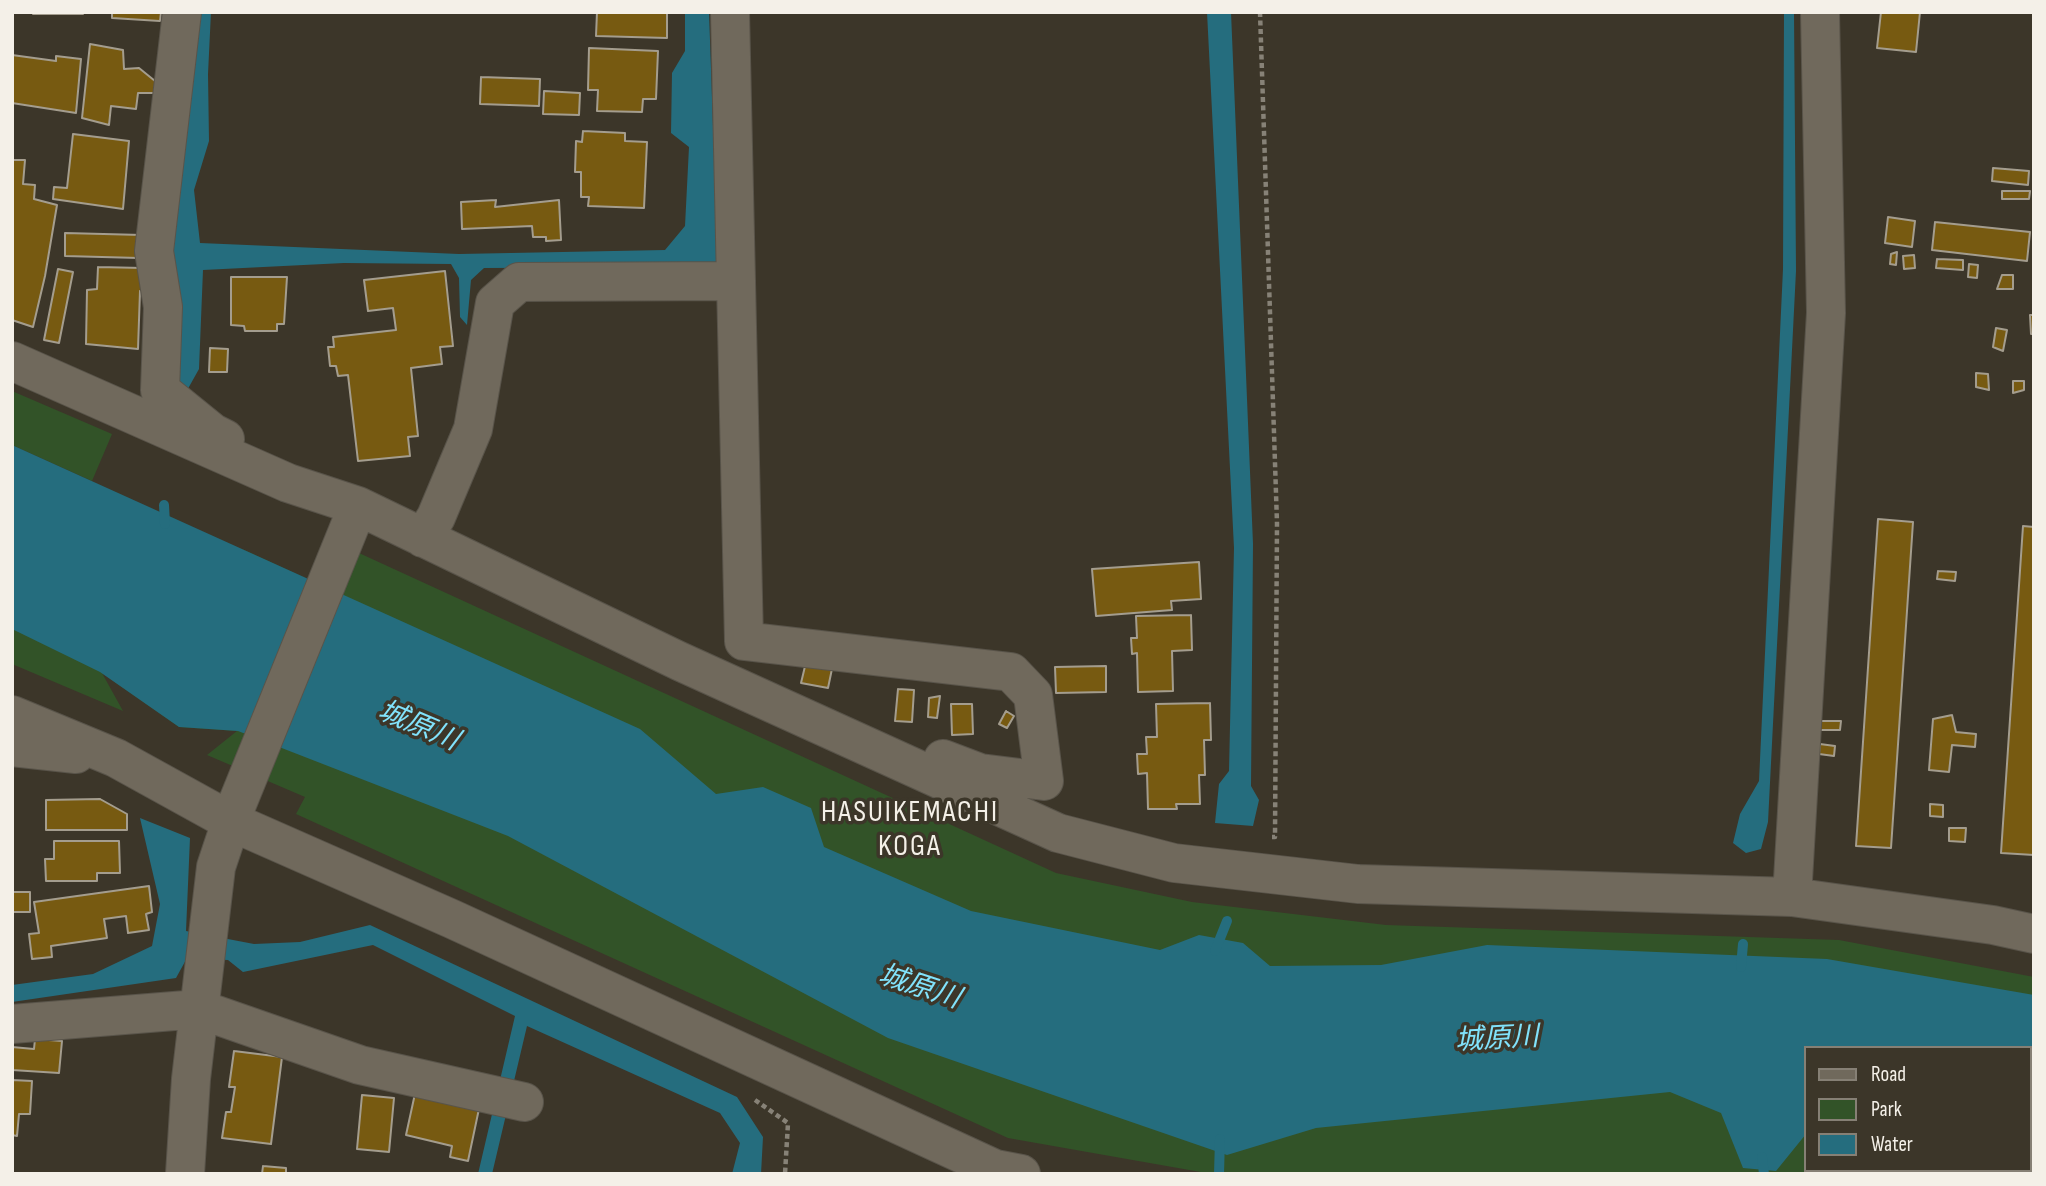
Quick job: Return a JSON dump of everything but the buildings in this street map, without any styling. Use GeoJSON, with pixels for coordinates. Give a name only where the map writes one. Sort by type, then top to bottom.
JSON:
{"type":"FeatureCollection","features":[{"type":"Feature","properties":{"kind":"street"},"geometry":{"type":"LineString","coordinates":[[182,12],[155,251],[163,307],[160,390],[213,433],[268,459],[288,483]]}},
{"type":"Feature","properties":{"kind":"street"},"geometry":{"type":"LineString","coordinates":[[730,12],[744,641],[1011,672],[1033,695],[1044,781],[980,772],[922,751],[879,752]]}},
{"type":"Feature","properties":{"kind":"street"},"geometry":{"type":"LineString","coordinates":[[1792,897],[1826,313],[1820,12]]}},
{"type":"Feature","properties":{"kind":"street"},"geometry":{"type":"LineString","coordinates":[[424,538],[436,517],[473,429],[495,303],[519,282],[736,281]]}},
{"type":"Feature","properties":{"kind":"street"},"geometry":{"type":"LineString","coordinates":[[12,361],[355,514],[424,538],[680,661],[1058,833],[1174,863],[1358,884],[1792,897],[1993,925],[2034,934]]}},
{"type":"Feature","properties":{"kind":"street"},"geometry":{"type":"LineString","coordinates":[[185,1174],[199,1009],[216,867],[234,813],[355,514]]}},
{"type":"Feature","properties":{"kind":"street"},"geometry":{"type":"LineString","coordinates":[[12,715],[116,758],[452,919],[995,1169],[1021,1174]]}},
{"type":"Feature","properties":{"kind":"street"},"geometry":{"type":"LineString","coordinates":[[12,747],[116,758]]}},
{"type":"Feature","properties":{"kind":"street"},"geometry":{"type":"LineString","coordinates":[[12,1024],[199,1009],[360,1065],[524,1102]]}},
{"type":"Feature","properties":{"kind":"path"},"geometry":{"type":"LineString","coordinates":[[1260,12],[1277,523],[1275,837],[1262,837]]}},
{"type":"Feature","properties":{"kind":"green space"},"geometry":{"type":"Polygon","coordinates":[[[12,391],[112,434],[92,481],[12,445],[12,391]]]}},
{"type":"Feature","properties":{"kind":"green space"},"geometry":{"type":"Polygon","coordinates":[[[240,548],[342,595],[359,553],[1056,873],[1192,902],[1386,925],[1839,940],[2034,977],[2034,1019],[1168,983],[962,936],[240,548]]]}},
{"type":"Feature","properties":{"kind":"green space"},"geometry":{"type":"Polygon","coordinates":[[[12,602],[239,710],[1294,1115],[1804,1079],[1804,1172],[2032,1172],[2032,1114],[2034,1174],[1212,1174],[1008,1138],[296,814],[305,797],[207,755],[237,731],[179,727],[102,673],[123,711],[12,664],[12,602]]]}},
{"type":"Feature","properties":{"kind":"water"},"geometry":{"type":"Polygon","coordinates":[[[196,12],[211,12],[209,141],[194,190],[200,243],[459,254],[665,250],[685,226],[689,147],[671,133],[672,73],[685,51],[685,12],[709,12],[718,267],[484,268],[471,280],[467,325],[460,317],[459,278],[451,264],[344,263],[203,270],[199,369],[185,394],[169,381],[169,257],[196,12]]]}},
{"type":"Feature","properties":{"kind":"water"},"geometry":{"type":"Polygon","coordinates":[[[1207,12],[1231,12],[1253,544],[1251,786],[1259,800],[1253,826],[1215,823],[1219,784],[1229,771],[1234,548],[1207,12]]]}},
{"type":"Feature","properties":{"kind":"water"},"geometry":{"type":"Polygon","coordinates":[[[1784,12],[1794,12],[1796,271],[1768,822],[1761,849],[1746,853],[1733,843],[1740,814],[1759,781],[1783,269],[1784,12]]]}},
{"type":"Feature","properties":{"kind":"water","name":"城原川"},"geometry":{"type":"Polygon","coordinates":[[[12,445],[640,729],[716,794],[763,787],[811,808],[824,847],[971,911],[1160,950],[1199,935],[1243,943],[1270,966],[1381,965],[1487,945],[1827,959],[2034,995],[2034,1139],[2032,1046],[1804,1046],[1804,1136],[1776,1171],[1743,1168],[1721,1113],[1670,1092],[1316,1128],[1227,1155],[888,1038],[508,836],[238,731],[179,727],[100,672],[12,629],[12,445]]]}},
{"type":"Feature","properties":{"kind":"water"},"geometry":{"type":"Polygon","coordinates":[[[140,818],[190,838],[186,931],[254,944],[300,942],[370,925],[737,1097],[763,1137],[761,1174],[732,1174],[740,1143],[720,1113],[527,1026],[492,1174],[478,1174],[515,1016],[373,945],[243,972],[228,960],[187,958],[176,978],[12,1002],[12,985],[93,974],[152,946],[160,904],[140,818]]]}},
{"type":"Feature","properties":{"kind":"waterway"},"geometry":{"type":"LineString","coordinates":[[164,505],[165,524]]}},
{"type":"Feature","properties":{"kind":"waterway"},"geometry":{"type":"LineString","coordinates":[[1215,951],[1227,921]]}},
{"type":"Feature","properties":{"kind":"waterway"},"geometry":{"type":"LineString","coordinates":[[1741,967],[1743,944]]}},
{"type":"Feature","properties":{"kind":"waterway"},"geometry":{"type":"LineString","coordinates":[[1219,1174],[1220,1139]]}},
{"type":"Feature","properties":{"kind":"waterway"},"geometry":{"type":"LineString","coordinates":[[1762,1157],[1764,1174]]}},
{"type":"Feature","properties":{"kind":"district","name":"HASUIKEMACHI KOGA"},"geometry":{"type":"Point","coordinates":[910,830]}}]}
